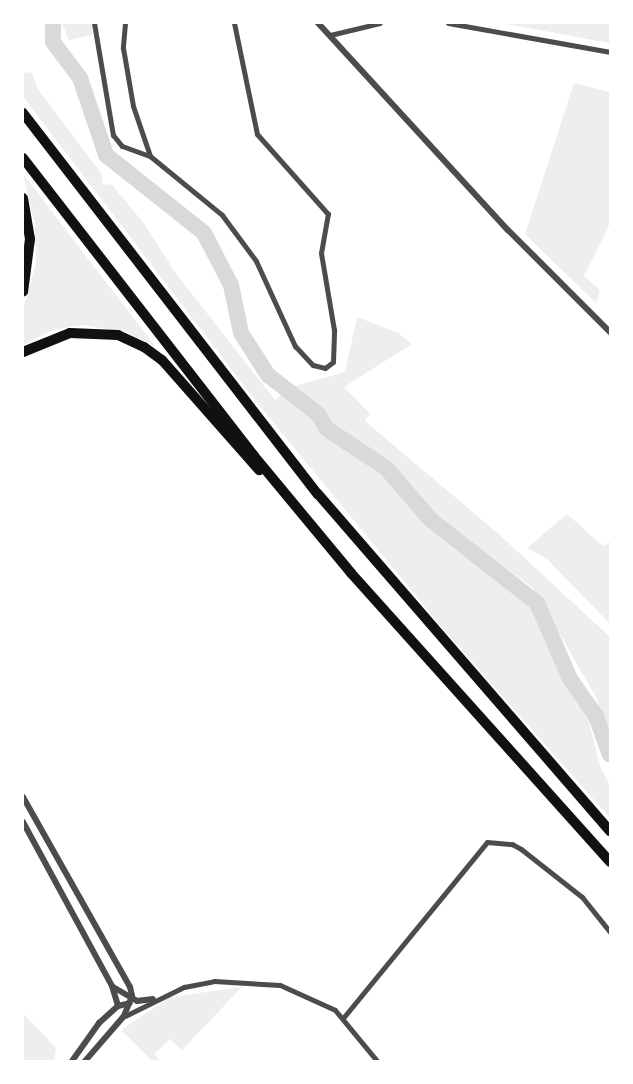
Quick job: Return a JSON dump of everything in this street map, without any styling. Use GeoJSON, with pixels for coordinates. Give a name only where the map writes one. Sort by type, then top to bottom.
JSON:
{"type":"FeatureCollection","features":[{"type":"Feature","properties":{"kind":"highway"},"geometry":{"type":"LineString","coordinates":[[23,113],[310,484],[424,622],[610,831]]}},
{"type":"Feature","properties":{"kind":"highway"},"geometry":{"type":"LineString","coordinates":[[23,158],[305,517],[417,649],[610,862]]}},
{"type":"Feature","properties":{"kind":"highway"},"geometry":{"type":"LineString","coordinates":[[23,198],[30,239],[23,292]]}},
{"type":"Feature","properties":{"kind":"highway"},"geometry":{"type":"LineString","coordinates":[[23,352],[70,333],[118,335],[144,347],[305,517]]}},
{"type":"Feature","properties":{"kind":"street"},"geometry":{"type":"LineString","coordinates":[[94,23],[113,135],[122,146],[150,156],[222,215],[256,261],[295,346],[313,365],[325,368],[332,362],[334,330],[321,253],[328,214],[257,134],[234,23]]}},
{"type":"Feature","properties":{"kind":"street"},"geometry":{"type":"LineString","coordinates":[[125,23],[123,48],[133,106],[150,156]]}},
{"type":"Feature","properties":{"kind":"street"},"geometry":{"type":"LineString","coordinates":[[318,23],[508,230],[610,332]]}},
{"type":"Feature","properties":{"kind":"street"},"geometry":{"type":"LineString","coordinates":[[330,35],[380,23]]}},
{"type":"Feature","properties":{"kind":"street"},"geometry":{"type":"LineString","coordinates":[[448,23],[610,52]]}},
{"type":"Feature","properties":{"kind":"street"},"geometry":{"type":"LineString","coordinates":[[23,797],[130,987],[130,1003],[124,1016],[85,1061]]}},
{"type":"Feature","properties":{"kind":"street"},"geometry":{"type":"LineString","coordinates":[[23,822],[112,986],[118,1006]]}},
{"type":"Feature","properties":{"kind":"street"},"geometry":{"type":"LineString","coordinates":[[343,1018],[487,842],[512,844],[521,849],[582,897],[610,932]]}},
{"type":"Feature","properties":{"kind":"street"},"geometry":{"type":"LineString","coordinates":[[112,986],[137,1001],[214,981],[280,985],[307,994],[343,1018],[377,1061]]}},
{"type":"Feature","properties":{"kind":"street"},"geometry":{"type":"LineString","coordinates":[[124,1016],[153,999]]}},
{"type":"Feature","properties":{"kind":"street"},"geometry":{"type":"LineString","coordinates":[[72,1061],[90,1033],[118,1006],[130,1003]]}},
{"type":"Feature","properties":{"kind":"shaded area"},"geometry":{"type":"Polygon","coordinates":[[[62,23],[92,23],[92,35],[69,40],[62,23]]]}},
{"type":"Feature","properties":{"kind":"shaded area"},"geometry":{"type":"Polygon","coordinates":[[[501,23],[610,23],[610,42],[609,43],[501,23]]]}},
{"type":"Feature","properties":{"kind":"shaded area"},"geometry":{"type":"Polygon","coordinates":[[[23,72],[32,73],[38,89],[101,173],[103,185],[111,184],[143,222],[177,275],[275,400],[286,391],[295,398],[328,433],[383,473],[428,523],[533,602],[587,715],[601,769],[610,785],[610,818],[444,630],[254,399],[27,102],[23,95],[23,72]]]}},
{"type":"Feature","properties":{"kind":"shaded area"},"geometry":{"type":"Polygon","coordinates":[[[574,83],[610,92],[610,223],[584,276],[600,290],[596,303],[525,234],[574,83]]]}},
{"type":"Feature","properties":{"kind":"shaded area"},"geometry":{"type":"Polygon","coordinates":[[[23,174],[155,346],[126,332],[83,325],[53,330],[23,345],[23,309],[36,263],[35,225],[23,174]]]}},
{"type":"Feature","properties":{"kind":"shaded area"},"geometry":{"type":"Polygon","coordinates":[[[357,317],[398,333],[412,344],[344,387],[370,414],[365,421],[501,536],[610,637],[610,742],[596,697],[533,588],[441,521],[389,465],[341,433],[325,412],[295,386],[345,372],[357,317]]]}},
{"type":"Feature","properties":{"kind":"shaded area"},"geometry":{"type":"Polygon","coordinates":[[[567,514],[603,546],[610,541],[610,624],[547,559],[527,548],[567,514]]]}},
{"type":"Feature","properties":{"kind":"shaded area"},"geometry":{"type":"Polygon","coordinates":[[[242,987],[182,1050],[170,1039],[154,1054],[161,1061],[152,1061],[121,1030],[170,997],[242,987]]]}},
{"type":"Feature","properties":{"kind":"shaded area"},"geometry":{"type":"Polygon","coordinates":[[[23,1013],[56,1048],[54,1061],[23,1061],[23,1013]]]}},
{"type":"Feature","properties":{"kind":"waterway"},"geometry":{"type":"LineString","coordinates":[[53,23],[53,42],[80,78],[106,155],[204,233],[231,285],[241,333],[268,375],[318,414],[327,429],[386,468],[431,520],[537,603],[570,679],[596,716],[610,755]]}}]}
